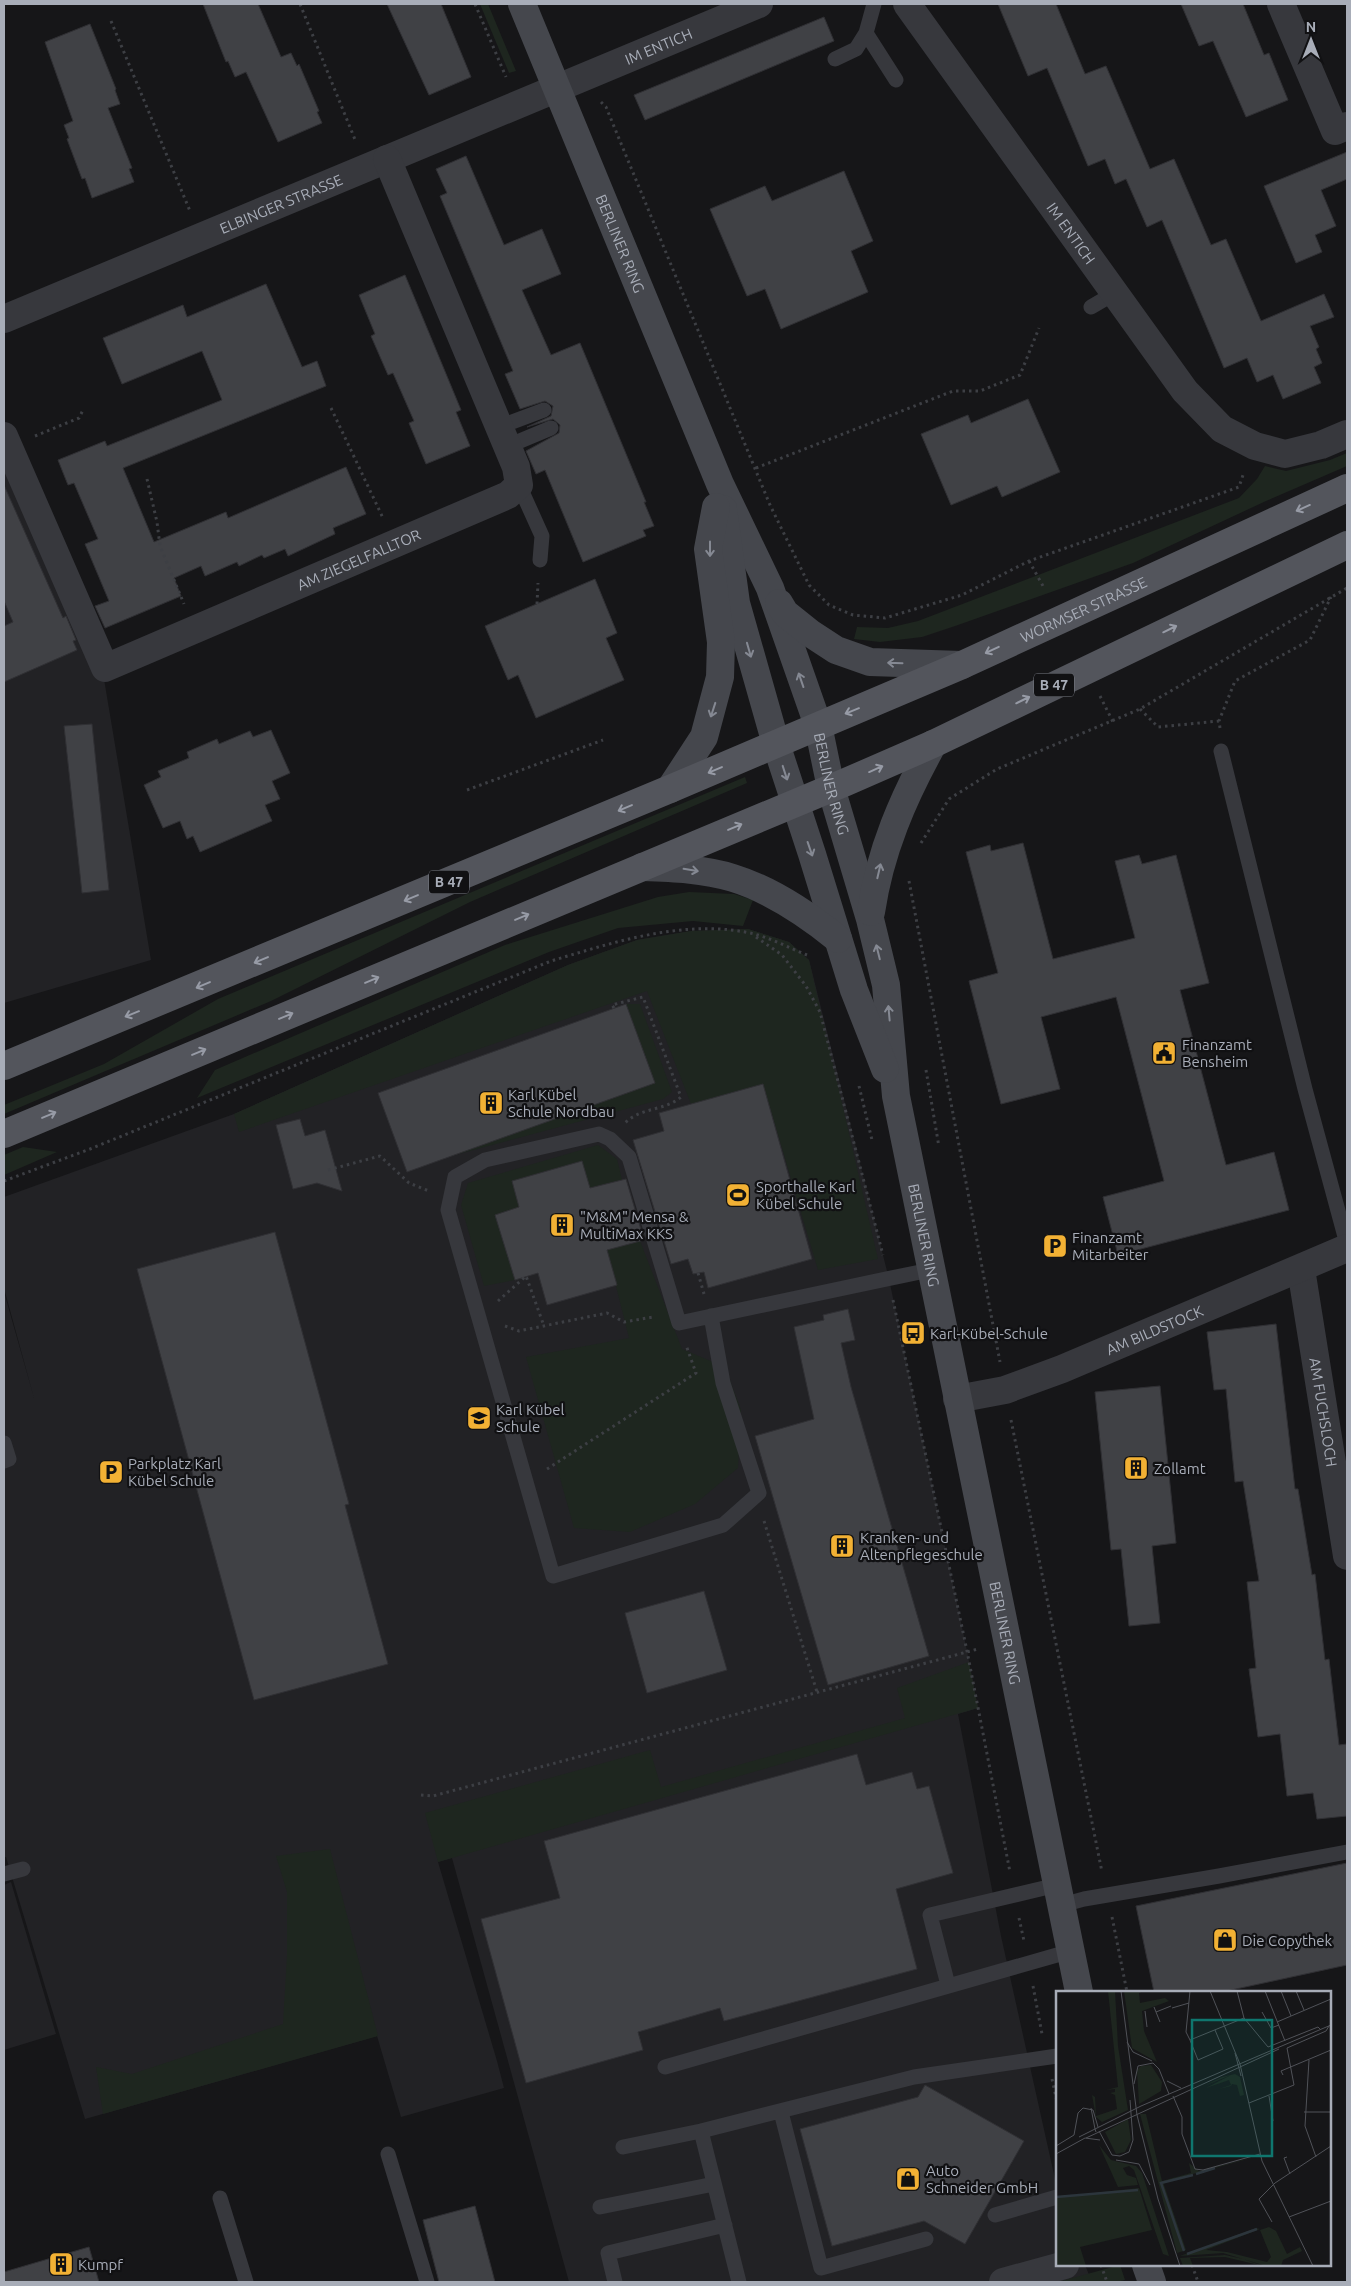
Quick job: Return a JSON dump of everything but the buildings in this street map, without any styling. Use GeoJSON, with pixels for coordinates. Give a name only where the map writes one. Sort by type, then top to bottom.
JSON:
{"type":"FeatureCollection","features":[{"type":"Feature","properties":{"kind":"main road","name":"WORMSER STRASSE"},"geometry":{"type":"LineString","coordinates":[[818,725],[962,664],[1347,488]]}},
{"type":"Feature","properties":{"kind":"main road","name":"B 47"},"geometry":{"type":"LineString","coordinates":[[4,1134],[933,744],[1347,545]]}},
{"type":"Feature","properties":{"kind":"main road","name":"B 47"},"geometry":{"type":"LineString","coordinates":[[4,1066],[670,789],[818,725]]}},
{"type":"Feature","properties":{"kind":"street","name":"BERLINER RING"},"geometry":{"type":"LineString","coordinates":[[522,4],[720,484],[770,588],[818,725],[831,788],[870,919],[886,985],[896,1096],[930,1270],[1009,1643],[1079,1991]]}},
{"type":"Feature","properties":{"kind":"street","name":"IM ENTICH"},"geometry":{"type":"LineString","coordinates":[[557,89],[759,4]]}},
{"type":"Feature","properties":{"kind":"street","name":"IM ENTICH"},"geometry":{"type":"LineString","coordinates":[[907,4],[1185,391],[1222,430],[1255,446],[1285,454],[1321,445],[1347,434]]}},
{"type":"Feature","properties":{"kind":"street"},"geometry":{"type":"LineString","coordinates":[[1282,4],[1335,131],[1347,126]]}},
{"type":"Feature","properties":{"kind":"street","name":"ELBINGER STRASSE"},"geometry":{"type":"LineString","coordinates":[[4,319],[517,104],[557,89]]}},
{"type":"Feature","properties":{"kind":"street"},"geometry":{"type":"LineString","coordinates":[[377,163],[504,437],[516,467],[519,485]]}},
{"type":"Feature","properties":{"kind":"street","name":"AM ZIEGELFALLTOR"},"geometry":{"type":"LineString","coordinates":[[6,442],[105,668],[491,504],[508,496],[519,485]]}},
{"type":"Feature","properties":{"kind":"street"},"geometry":{"type":"LineString","coordinates":[[670,789],[704,737],[716,700],[720,677],[721,642],[708,548],[720,484]]}},
{"type":"Feature","properties":{"kind":"street","name":"BERLINER RING"},"geometry":{"type":"LineString","coordinates":[[720,484],[736,603],[776,744],[854,990],[896,1096]]}},
{"type":"Feature","properties":{"kind":"street"},"geometry":{"type":"LineString","coordinates":[[770,588],[784,613],[836,650],[870,662],[962,664]]}},
{"type":"Feature","properties":{"kind":"street"},"geometry":{"type":"LineString","coordinates":[[870,919],[880,864],[889,836],[908,790],[933,744]]}},
{"type":"Feature","properties":{"kind":"street"},"geometry":{"type":"LineString","coordinates":[[642,867],[688,869],[733,878],[770,893],[838,939]]}},
{"type":"Feature","properties":{"kind":"street","name":"AM BILDSTOCK"},"geometry":{"type":"LineString","coordinates":[[957,1399],[1005,1390],[1301,1269],[1347,1248]]}},
{"type":"Feature","properties":{"kind":"street","name":"AM FUCHSLOCH"},"geometry":{"type":"LineString","coordinates":[[1301,1269],[1347,1556]]}},
{"type":"Feature","properties":{"kind":"street"},"geometry":{"type":"LineString","coordinates":[[1003,2282],[1061,2266]]}},
{"type":"Feature","properties":{"kind":"street"},"geometry":{"type":"LineString","coordinates":[[1146,2266],[1152,2282]]}},
{"type":"Feature","properties":{"kind":"lane"},"geometry":{"type":"LineString","coordinates":[[835,59],[856,49],[866,33],[874,4]]}},
{"type":"Feature","properties":{"kind":"lane"},"geometry":{"type":"LineString","coordinates":[[866,33],[896,80]]}},
{"type":"Feature","properties":{"kind":"lane"},"geometry":{"type":"LineString","coordinates":[[1091,307],[1115,293]]}},
{"type":"Feature","properties":{"kind":"lane"},"geometry":{"type":"LineString","coordinates":[[504,437],[544,410]]}},
{"type":"Feature","properties":{"kind":"lane"},"geometry":{"type":"LineString","coordinates":[[504,437],[551,428]]}},
{"type":"Feature","properties":{"kind":"lane"},"geometry":{"type":"LineString","coordinates":[[519,485],[542,536],[540,560]]}},
{"type":"Feature","properties":{"kind":"lane"},"geometry":{"type":"LineString","coordinates":[[1221,751],[1305,1089],[1347,1244]]}},
{"type":"Feature","properties":{"kind":"lane"},"geometry":{"type":"LineString","coordinates":[[711,1316],[723,1383],[759,1493],[723,1525],[553,1576],[448,1210],[455,1178],[485,1160],[599,1134],[610,1139],[629,1157],[677,1318],[711,1316],[930,1270]]}},
{"type":"Feature","properties":{"kind":"lane"},"geometry":{"type":"LineString","coordinates":[[4,1443],[9,1459],[4,1461]]}},
{"type":"Feature","properties":{"kind":"lane"},"geometry":{"type":"LineString","coordinates":[[948,1985],[930,1915],[1014,1894],[1107,1895],[1347,1852]]}},
{"type":"Feature","properties":{"kind":"lane"},"geometry":{"type":"LineString","coordinates":[[4,1874],[23,1869]]}},
{"type":"Feature","properties":{"kind":"lane"},"geometry":{"type":"LineString","coordinates":[[666,2067],[1071,1951]]}},
{"type":"Feature","properties":{"kind":"lane"},"geometry":{"type":"LineString","coordinates":[[623,2147],[781,2112],[914,2077],[1052,2057]]}},
{"type":"Feature","properties":{"kind":"lane"},"geometry":{"type":"LineString","coordinates":[[781,2112],[821,2268],[926,2239]]}},
{"type":"Feature","properties":{"kind":"lane"},"geometry":{"type":"LineString","coordinates":[[701,2131],[739,2282]]}},
{"type":"Feature","properties":{"kind":"lane"},"geometry":{"type":"LineString","coordinates":[[388,2154],[427,2282]]}},
{"type":"Feature","properties":{"kind":"lane"},"geometry":{"type":"LineString","coordinates":[[600,2208],[714,2184]]}},
{"type":"Feature","properties":{"kind":"lane"},"geometry":{"type":"LineString","coordinates":[[995,2215],[1056,2197]]}},
{"type":"Feature","properties":{"kind":"lane"},"geometry":{"type":"LineString","coordinates":[[220,2198],[246,2282]]}},
{"type":"Feature","properties":{"kind":"lane"},"geometry":{"type":"LineString","coordinates":[[615,2282],[608,2253],[725,2226]]}},
{"type":"Feature","properties":{"kind":"path"},"geometry":{"type":"LineString","coordinates":[[300,4],[377,163]]}},
{"type":"Feature","properties":{"kind":"path"},"geometry":{"type":"LineString","coordinates":[[475,4],[517,104]]}},
{"type":"Feature","properties":{"kind":"path"},"geometry":{"type":"LineString","coordinates":[[111,21],[200,237]]}},
{"type":"Feature","properties":{"kind":"path"},"geometry":{"type":"LineString","coordinates":[[606,107],[770,505],[809,585],[829,605],[853,614],[885,618],[962,595],[1029,561],[1238,487]]}},
{"type":"Feature","properties":{"kind":"path"},"geometry":{"type":"LineString","coordinates":[[756,468],[954,391],[980,391],[1020,375],[1039,328]]}},
{"type":"Feature","properties":{"kind":"path"},"geometry":{"type":"LineString","coordinates":[[331,408],[394,544]]}},
{"type":"Feature","properties":{"kind":"path"},"geometry":{"type":"LineString","coordinates":[[6,442],[79,418],[83,410]]}},
{"type":"Feature","properties":{"kind":"path"},"geometry":{"type":"LineString","coordinates":[[147,479],[157,522],[160,546],[195,630]]}},
{"type":"Feature","properties":{"kind":"path"},"geometry":{"type":"LineString","coordinates":[[1029,561],[1043,586]]}},
{"type":"Feature","properties":{"kind":"path"},"geometry":{"type":"LineString","coordinates":[[918,853],[921,843],[949,799],[997,769],[1113,722],[1140,709],[1347,588]]}},
{"type":"Feature","properties":{"kind":"path"},"geometry":{"type":"LineString","coordinates":[[1221,751],[1219,721],[1234,680],[1310,640],[1331,596]]}},
{"type":"Feature","properties":{"kind":"path"},"geometry":{"type":"LineString","coordinates":[[1100,696],[1113,722]]}},
{"type":"Feature","properties":{"kind":"path"},"geometry":{"type":"LineString","coordinates":[[1140,709],[1158,727],[1219,721]]}},
{"type":"Feature","properties":{"kind":"path"},"geometry":{"type":"LineString","coordinates":[[467,790],[602,740]]}},
{"type":"Feature","properties":{"kind":"path"},"geometry":{"type":"LineString","coordinates":[[912,872],[909,881],[1005,1390],[1127,1991]]}},
{"type":"Feature","properties":{"kind":"path"},"geometry":{"type":"LineString","coordinates":[[4,1181],[90,1149],[551,961],[627,938],[693,929],[723,929],[752,934],[814,958]]}},
{"type":"Feature","properties":{"kind":"path"},"geometry":{"type":"LineString","coordinates":[[752,934],[782,955],[806,986],[820,1012],[889,1278],[967,1651],[1028,1962],[1052,2057],[1056,2093]]}},
{"type":"Feature","properties":{"kind":"path"},"geometry":{"type":"LineString","coordinates":[[610,1139],[633,1115],[674,1103],[682,1097],[643,996],[612,1005],[614,1008]]}},
{"type":"Feature","properties":{"kind":"path"},"geometry":{"type":"LineString","coordinates":[[328,1170],[380,1156],[409,1183],[450,1201]]}},
{"type":"Feature","properties":{"kind":"path"},"geometry":{"type":"LineString","coordinates":[[526,1482],[696,1373],[677,1318],[624,1322],[607,1312],[544,1326],[519,1331],[479,1317],[526,1276],[544,1326]]}},
{"type":"Feature","properties":{"kind":"path"},"geometry":{"type":"LineString","coordinates":[[756,1496],[817,1692]]}},
{"type":"Feature","properties":{"kind":"path"},"geometry":{"type":"LineString","coordinates":[[421,1795],[433,1796],[575,1759],[967,1651],[1009,1643]]}},
{"type":"Feature","properties":{"kind":"path"},"geometry":{"type":"LineString","coordinates":[[1101,2266],[1106,2282]]}},
{"type":"Feature","properties":{"kind":"path"},"geometry":{"type":"LineString","coordinates":[[1192,2266],[1198,2282]]}},
{"type":"Feature","properties":{"kind":"shaded area"},"geometry":{"type":"Polygon","coordinates":[[[480,4],[488,4],[516,71],[509,73],[480,4]]]}},
{"type":"Feature","properties":{"kind":"shaded area"},"geometry":{"type":"Polygon","coordinates":[[[1347,453],[1347,466],[1266,501],[1133,563],[922,637],[880,642],[854,639],[857,627],[888,628],[918,621],[1239,498],[1257,479],[1265,466],[1286,471],[1330,460],[1347,453]]]}},
{"type":"Feature","properties":{"kind":"shaded area"},"geometry":{"type":"Polygon","coordinates":[[[4,459],[104,679],[151,960],[4,1003],[4,459]]]}},
{"type":"Feature","properties":{"kind":"shaded area"},"geometry":{"type":"Polygon","coordinates":[[[745,777],[747,783],[470,902],[271,1001],[4,1114],[4,1105],[104,1064],[218,999],[745,777]]]}},
{"type":"Feature","properties":{"kind":"shaded area"},"geometry":{"type":"Polygon","coordinates":[[[689,892],[734,894],[753,900],[743,926],[693,921],[618,928],[549,952],[197,1098],[215,1070],[505,945],[658,897],[689,892]]]}},
{"type":"Feature","properties":{"kind":"shaded area","name":"Karl Kübel Schule"},"geometry":{"type":"Polygon","coordinates":[[[748,929],[789,942],[809,960],[889,1279],[978,1708],[958,1714],[1001,1936],[1056,2184],[1056,2266],[1085,2266],[1092,2282],[569,2282],[452,1858],[438,1862],[504,2088],[401,2117],[377,2036],[85,2119],[6,1857],[4,1857],[4,1292],[34,1398],[4,1288],[4,1197],[234,1114],[568,965],[637,940],[691,931],[748,929]]]}},
{"type":"Feature","properties":{"kind":"shaded area"},"geometry":{"type":"Polygon","coordinates":[[[748,929],[789,942],[809,960],[878,1259],[818,1270],[763,1084],[691,1104],[647,991],[239,1132],[234,1114],[568,965],[637,940],[691,931],[748,929]]]}},
{"type":"Feature","properties":{"kind":"shaded area"},"geometry":{"type":"Polygon","coordinates":[[[626,1004],[640,1004],[672,1092],[663,1099],[451,1156],[655,1083],[626,1004]]]}},
{"type":"Feature","properties":{"kind":"shaded area"},"geometry":{"type":"Polygon","coordinates":[[[598,1145],[617,1159],[622,1180],[589,1188],[582,1161],[512,1181],[519,1207],[496,1215],[515,1280],[484,1286],[461,1205],[468,1183],[598,1145]]]}},
{"type":"Feature","properties":{"kind":"shaded area"},"geometry":{"type":"Polygon","coordinates":[[[23,1147],[57,1152],[4,1175],[4,1155],[23,1147]]]}},
{"type":"Feature","properties":{"kind":"shaded area"},"geometry":{"type":"Polygon","coordinates":[[[640,1241],[682,1349],[725,1367],[741,1410],[738,1468],[695,1504],[630,1532],[574,1528],[526,1357],[629,1338],[607,1250],[640,1241]]]}},
{"type":"Feature","properties":{"kind":"shaded area"},"geometry":{"type":"Polygon","coordinates":[[[969,1662],[978,1708],[438,1862],[425,1813],[650,1750],[661,1787],[905,1718],[897,1688],[969,1662]]]}},
{"type":"Feature","properties":{"kind":"shaded area"},"geometry":{"type":"Polygon","coordinates":[[[330,1849],[378,2036],[103,2114],[96,2067],[132,2074],[283,2024],[287,1956],[287,1892],[276,1856],[330,1849]]]}},
{"type":"Feature","properties":{"kind":"shaded area"},"geometry":{"type":"Polygon","coordinates":[[[11,1882],[56,2034],[4,2050],[4,1885],[11,1882]]]}},
{"type":"Feature","properties":{"kind":"shaded area"},"geometry":{"type":"Polygon","coordinates":[[[1116,2266],[1120,2266],[1125,2280],[1115,2282],[1058,2282],[1116,2266]]]}},
{"type":"Feature","properties":{"kind":"place","name":"Finanzamt Bensheim"},"geometry":{"type":"Point","coordinates":[1164,1053]}},
{"type":"Feature","properties":{"kind":"place","name":"Karl Kübel Schule Nordbau"},"geometry":{"type":"Point","coordinates":[491,1103]}},
{"type":"Feature","properties":{"kind":"place","name":"Sporthalle Karl Kübel Schule"},"geometry":{"type":"Point","coordinates":[738,1195]}},
{"type":"Feature","properties":{"kind":"place","name":"\"M&M\" Mensa & MultiMax KKS"},"geometry":{"type":"Point","coordinates":[562,1225]}},
{"type":"Feature","properties":{"kind":"place","name":"Finanzamt Mitarbeiter"},"geometry":{"type":"Point","coordinates":[1055,1246]}},
{"type":"Feature","properties":{"kind":"place","name":"Karl-Kübel-Schule"},"geometry":{"type":"Point","coordinates":[913,1333]}},
{"type":"Feature","properties":{"kind":"place","name":"Karl Kübel Schule"},"geometry":{"type":"Point","coordinates":[479,1418]}},
{"type":"Feature","properties":{"kind":"place","name":"Zollamt"},"geometry":{"type":"Point","coordinates":[1136,1468]}},
{"type":"Feature","properties":{"kind":"place","name":"Parkplatz Karl Kübel Schule"},"geometry":{"type":"Point","coordinates":[111,1472]}},
{"type":"Feature","properties":{"kind":"place","name":"Kranken- und Altenpflegeschule"},"geometry":{"type":"Point","coordinates":[842,1546]}},
{"type":"Feature","properties":{"kind":"place","name":"Die Copythek"},"geometry":{"type":"Point","coordinates":[1225,1940]}},
{"type":"Feature","properties":{"kind":"place","name":"Auto Schneider GmbH"},"geometry":{"type":"Point","coordinates":[908,2179]}},
{"type":"Feature","properties":{"kind":"place","name":"Kumpf"},"geometry":{"type":"Point","coordinates":[61,2264]}}]}
